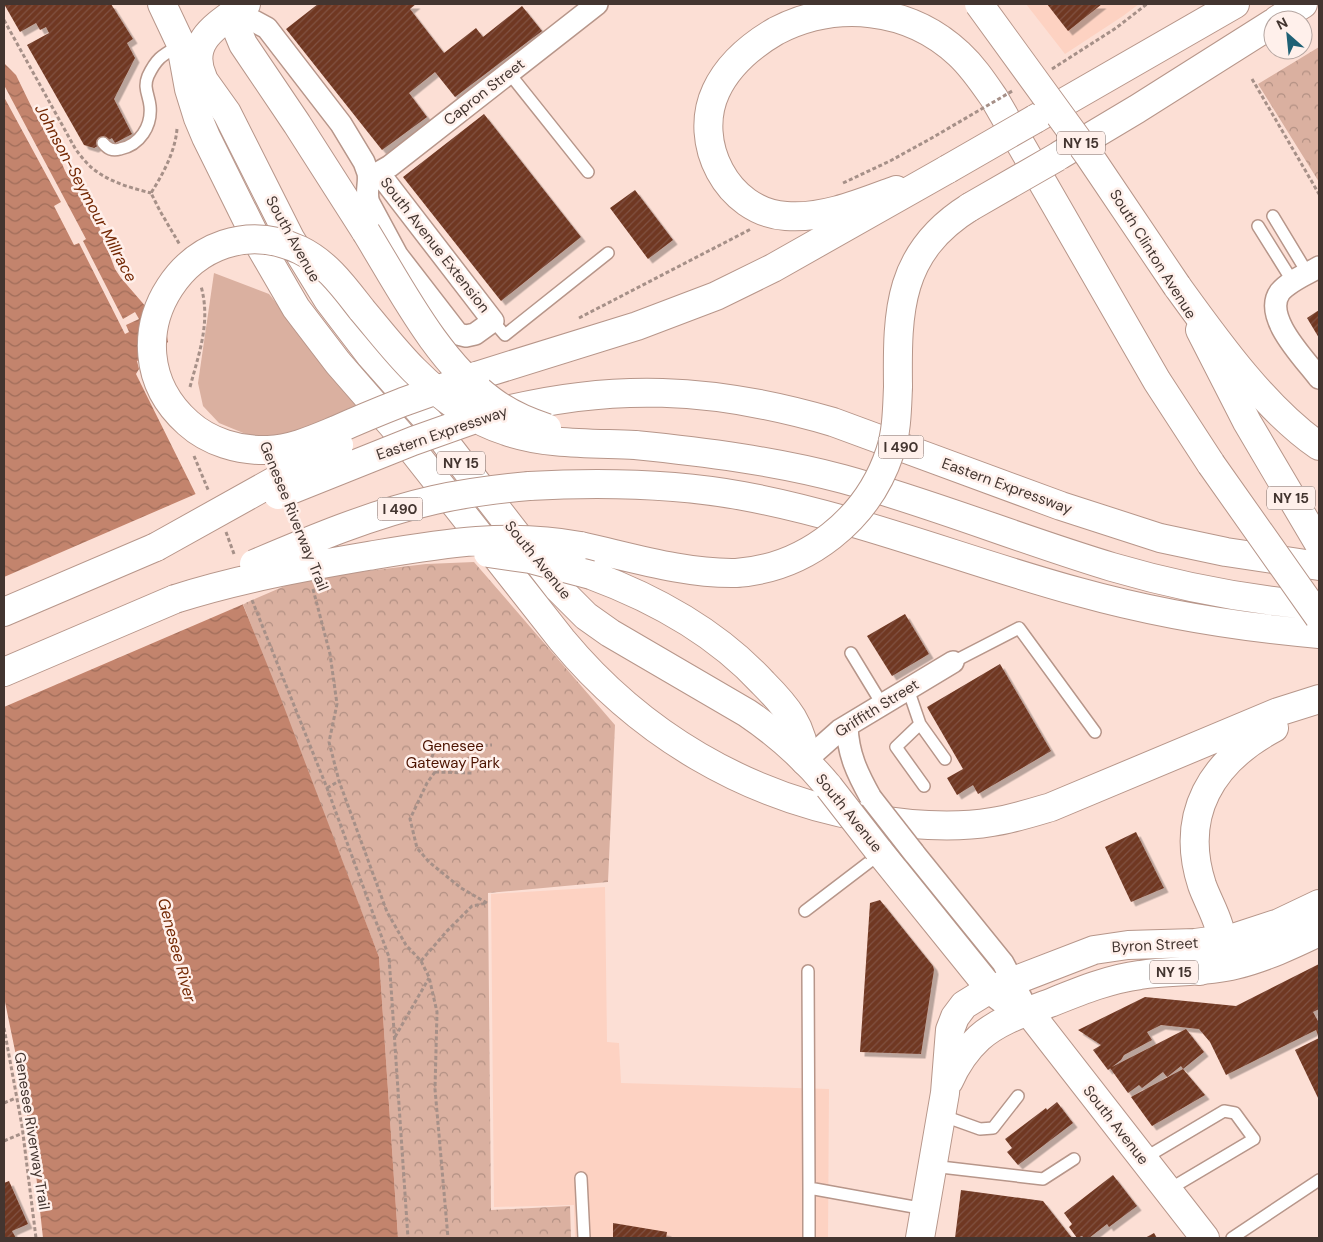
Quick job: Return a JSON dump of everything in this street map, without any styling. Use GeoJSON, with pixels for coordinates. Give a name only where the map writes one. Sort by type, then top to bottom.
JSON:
{"type":"FeatureCollection","features":[{"type":"Feature","properties":{"kind":"main road","name":"South Avenue"},"geometry":{"type":"LineString","coordinates":[[162,4],[181,45],[226,113],[290,238],[328,300],[370,355],[431,424],[558,588],[579,610],[596,624],[625,643],[747,713],[776,733],[805,761],[829,787],[880,851],[1002,985],[1011,1005],[1028,1011],[1205,1238]]}},
{"type":"Feature","properties":{"kind":"main road","name":"South Clinton Avenue"},"geometry":{"type":"LineString","coordinates":[[979,4],[1083,147],[1177,286],[1263,451],[1319,544]]}},
{"type":"Feature","properties":{"kind":"main road"},"geometry":{"type":"LineString","coordinates":[[1101,81],[1220,4]]}},
{"type":"Feature","properties":{"kind":"main road"},"geometry":{"type":"LineString","coordinates":[[635,445],[526,437],[500,430],[473,417],[437,392],[433,388],[428,384],[414,370],[326,267],[306,253],[283,244],[264,240],[238,241],[221,246],[196,260],[182,271],[169,287],[157,311],[151,346],[154,366],[160,386],[170,404],[184,419],[200,432],[218,442],[245,449],[269,450],[298,445],[424,394],[433,391],[442,388],[476,376],[637,326],[716,296],[779,264],[948,169],[1234,4]]}},
{"type":"Feature","properties":{"kind":"main road"},"geometry":{"type":"LineString","coordinates":[[204,82],[198,63],[201,44],[234,8]]}},
{"type":"Feature","properties":{"kind":"main road"},"geometry":{"type":"LineString","coordinates":[[234,8],[243,44],[302,132],[435,341],[462,373],[486,396],[519,417],[546,428],[580,437],[738,457],[826,475],[872,488],[1099,563],[1152,578],[1240,596],[1319,606]]}},
{"type":"Feature","properties":{"kind":"main road"},"geometry":{"type":"LineString","coordinates":[[948,169],[904,187],[834,211],[796,216],[769,213],[754,206],[735,191],[716,165],[708,139],[708,120],[712,101],[725,75],[750,48],[785,26],[816,14],[848,10],[881,14],[913,24],[942,40],[959,54],[974,70],[994,98],[1152,374],[1211,464],[1319,617]]}},
{"type":"Feature","properties":{"kind":"main road"},"geometry":{"type":"LineString","coordinates":[[175,599],[219,585],[263,575],[441,544],[490,539],[542,540],[580,546],[694,571],[714,573],[736,573],[766,568],[822,544],[854,515],[873,490],[890,452],[896,421],[900,310],[907,283],[914,266],[936,233],[950,220],[970,207],[1057,157],[1263,29]]}},
{"type":"Feature","properties":{"kind":"main road"},"geometry":{"type":"LineString","coordinates":[[1208,64],[1263,37]]}},
{"type":"Feature","properties":{"kind":"main road"},"geometry":{"type":"LineString","coordinates":[[181,45],[193,103],[214,154],[277,277],[306,321],[338,363],[399,433],[562,640],[586,667],[636,714],[659,732],[710,764],[770,792],[829,811],[912,824],[977,824],[1027,815],[1051,807],[1278,712],[1319,699]]}},
{"type":"Feature","properties":{"kind":"main road"},"geometry":{"type":"LineString","coordinates":[[1177,286],[1216,339],[1252,382],[1291,423],[1319,446]]}},
{"type":"Feature","properties":{"kind":"main road"},"geometry":{"type":"LineString","coordinates":[[156,547],[308,461],[476,376]]}},
{"type":"Feature","properties":{"kind":"main road","name":"Eastern Expressway"},"geometry":{"type":"LineString","coordinates":[[156,547],[321,477],[475,419],[567,398],[640,392],[676,393],[747,400],[798,411],[833,422],[1069,509],[1160,538],[1226,552],[1319,566]]}},
{"type":"Feature","properties":{"kind":"main road","name":"I 490"},"geometry":{"type":"LineString","coordinates":[[4,672],[302,544],[392,512],[433,500],[467,493],[529,486],[570,484],[642,484],[744,496],[821,515],[1063,588],[1147,610],[1231,625],[1319,634]]}},
{"type":"Feature","properties":{"kind":"main road","name":"I 490"},"geometry":{"type":"LineString","coordinates":[[4,612],[156,547]]}},
{"type":"Feature","properties":{"kind":"main road"},"geometry":{"type":"LineString","coordinates":[[367,556],[444,552],[489,553],[537,560],[591,575],[644,597],[695,625],[733,654],[774,694],[795,720],[802,735],[805,761]]}},
{"type":"Feature","properties":{"kind":"main road"},"geometry":{"type":"LineString","coordinates":[[1200,971],[1217,960],[1221,950],[1221,940],[1216,920],[1202,886],[1196,858],[1195,830],[1198,814],[1211,782],[1223,766],[1246,745],[1276,727],[1319,708]]}},
{"type":"Feature","properties":{"kind":"main road","name":"Byron Street"},"geometry":{"type":"LineString","coordinates":[[1002,985],[1083,954],[1104,948],[1128,944],[1195,943],[1246,935],[1319,904]]}},
{"type":"Feature","properties":{"kind":"main road","name":"Byron Street"},"geometry":{"type":"LineString","coordinates":[[1028,1011],[1119,978],[1141,974],[1200,971],[1253,960],[1319,932]]}},
{"type":"Feature","properties":{"kind":"main road","name":"NY 15"},"geometry":{"type":"LineString","coordinates":[[920,1238],[943,1104],[950,1030],[955,1017],[964,1005],[970,1000],[1002,985]]}},
{"type":"Feature","properties":{"kind":"main road","name":"NY 15"},"geometry":{"type":"LineString","coordinates":[[943,1104],[955,1069],[966,1052],[979,1038],[999,1025],[1028,1011]]}},
{"type":"Feature","properties":{"kind":"street","name":"Capron Street"},"geometry":{"type":"LineString","coordinates":[[374,176],[597,4]]}},
{"type":"Feature","properties":{"kind":"street","name":"South Avenue Extension"},"geometry":{"type":"LineString","coordinates":[[234,8],[267,28],[341,124],[374,176],[494,321],[470,336],[462,336],[452,327],[390,244],[367,198],[374,176]]}},
{"type":"Feature","properties":{"kind":"street"},"geometry":{"type":"LineString","coordinates":[[1307,275],[1280,293],[1275,304],[1277,317],[1282,329],[1319,378]]}},
{"type":"Feature","properties":{"kind":"street","name":"Griffith Street"},"geometry":{"type":"LineString","coordinates":[[805,761],[847,726],[953,662]]}},
{"type":"Feature","properties":{"kind":"street","name":"South Avenue"},"geometry":{"type":"LineString","coordinates":[[847,726],[850,754],[871,798],[999,957],[1002,985]]}},
{"type":"Feature","properties":{"kind":"lane"},"geometry":{"type":"LineString","coordinates":[[103,143],[112,150],[121,149],[130,146],[145,133],[150,115],[150,105],[146,89],[148,76],[160,56],[181,45],[234,8]]}},
{"type":"Feature","properties":{"kind":"lane"},"geometry":{"type":"LineString","coordinates":[[508,73],[588,172]]}},
{"type":"Feature","properties":{"kind":"lane"},"geometry":{"type":"LineString","coordinates":[[1273,216],[1307,275]]}},
{"type":"Feature","properties":{"kind":"lane"},"geometry":{"type":"LineString","coordinates":[[1258,226],[1307,275]]}},
{"type":"Feature","properties":{"kind":"lane"},"geometry":{"type":"LineString","coordinates":[[494,321],[505,335],[608,253]]}},
{"type":"Feature","properties":{"kind":"lane"},"geometry":{"type":"LineString","coordinates":[[953,662],[1019,628],[1095,732]]}},
{"type":"Feature","properties":{"kind":"lane"},"geometry":{"type":"LineString","coordinates":[[851,653],[882,704]]}},
{"type":"Feature","properties":{"kind":"lane"},"geometry":{"type":"LineString","coordinates":[[908,689],[920,724],[945,759]]}},
{"type":"Feature","properties":{"kind":"lane"},"geometry":{"type":"LineString","coordinates":[[920,724],[896,747],[924,786]]}},
{"type":"Feature","properties":{"kind":"lane"},"geometry":{"type":"LineString","coordinates":[[805,912],[880,851]]}},
{"type":"Feature","properties":{"kind":"lane"},"geometry":{"type":"LineString","coordinates":[[808,972],[809,1238]]}},
{"type":"Feature","properties":{"kind":"lane"},"geometry":{"type":"LineString","coordinates":[[943,1104],[980,1129],[993,1128],[1018,1096]]}},
{"type":"Feature","properties":{"kind":"lane"},"geometry":{"type":"LineString","coordinates":[[1143,1159],[1224,1111],[1235,1113],[1254,1139],[1168,1190]]}},
{"type":"Feature","properties":{"kind":"lane"},"geometry":{"type":"LineString","coordinates":[[932,1166],[1043,1179],[1074,1159]]}},
{"type":"Feature","properties":{"kind":"lane"},"geometry":{"type":"LineString","coordinates":[[581,1178],[584,1238]]}},
{"type":"Feature","properties":{"kind":"lane"},"geometry":{"type":"LineString","coordinates":[[1232,1238],[1319,1180]]}},
{"type":"Feature","properties":{"kind":"lane"},"geometry":{"type":"LineString","coordinates":[[809,1188],[925,1209]]}},
{"type":"Feature","properties":{"kind":"path"},"geometry":{"type":"LineString","coordinates":[[1049,70],[1116,28],[1147,4]]}},
{"type":"Feature","properties":{"kind":"path"},"geometry":{"type":"LineString","coordinates":[[4,20],[76,150],[91,168],[130,188],[152,193]]}},
{"type":"Feature","properties":{"kind":"path"},"geometry":{"type":"LineString","coordinates":[[1252,79],[1319,194]]}},
{"type":"Feature","properties":{"kind":"path"},"geometry":{"type":"LineString","coordinates":[[835,186],[890,161],[1017,88]]}},
{"type":"Feature","properties":{"kind":"path"},"geometry":{"type":"LineString","coordinates":[[152,193],[160,180],[174,147],[177,131],[175,121]]}},
{"type":"Feature","properties":{"kind":"path"},"geometry":{"type":"LineString","coordinates":[[152,193],[160,211],[181,246]]}},
{"type":"Feature","properties":{"kind":"path"},"geometry":{"type":"LineString","coordinates":[[576,320],[756,227]]}},
{"type":"Feature","properties":{"kind":"path"},"geometry":{"type":"LineString","coordinates":[[188,394],[202,341],[206,312],[199,281]]}},
{"type":"Feature","properties":{"kind":"path"},"geometry":{"type":"LineString","coordinates":[[193,454],[212,498]]}},
{"type":"Feature","properties":{"kind":"path"},"geometry":{"type":"LineString","coordinates":[[223,525],[237,561]]}},
{"type":"Feature","properties":{"kind":"path","name":"Genesee Riverway Trail"},"geometry":{"type":"LineString","coordinates":[[312,584],[330,654],[337,704],[329,742],[339,781],[388,912],[406,944],[421,961],[429,977],[437,1012],[435,1089],[448,1238]]}},
{"type":"Feature","properties":{"kind":"path"},"geometry":{"type":"LineString","coordinates":[[251,598],[326,788],[389,957],[396,1038],[408,1238]]}},
{"type":"Feature","properties":{"kind":"path"},"geometry":{"type":"LineString","coordinates":[[435,772],[431,760],[435,748],[492,744]]}},
{"type":"Feature","properties":{"kind":"path"},"geometry":{"type":"LineString","coordinates":[[435,772],[472,773]]}},
{"type":"Feature","properties":{"kind":"path"},"geometry":{"type":"LineString","coordinates":[[421,961],[472,906],[488,902],[461,888],[428,862],[418,848],[410,819],[427,783],[435,772]]}},
{"type":"Feature","properties":{"kind":"path"},"geometry":{"type":"LineString","coordinates":[[326,788],[339,781]]}},
{"type":"Feature","properties":{"kind":"path"},"geometry":{"type":"LineString","coordinates":[[396,1038],[429,977]]}},
{"type":"Feature","properties":{"kind":"path","name":"Genesee Riverway Trail"},"geometry":{"type":"LineString","coordinates":[[4,1028],[23,1133],[36,1238]]}},
{"type":"Feature","properties":{"kind":"path"},"geometry":{"type":"LineString","coordinates":[[4,1104],[16,1098]]}},
{"type":"Feature","properties":{"kind":"path"},"geometry":{"type":"LineString","coordinates":[[4,1141],[23,1133]]}},
{"type":"Feature","properties":{"kind":"shaded area"},"geometry":{"type":"Polygon","coordinates":[[[1026,4],[1139,4],[1065,54],[1026,4]]]}},
{"type":"Feature","properties":{"kind":"shaded area"},"geometry":{"type":"Polygon","coordinates":[[[605,887],[607,1042],[619,1043],[621,1083],[829,1089],[828,1238],[575,1238],[574,1205],[494,1207],[491,894],[605,887]]]}},
{"type":"Feature","properties":{"kind":"green space"},"geometry":{"type":"Polygon","coordinates":[[[1319,47],[1319,182],[1258,84],[1298,60],[1313,60],[1313,51],[1319,47]]]}},
{"type":"Feature","properties":{"kind":"green space"},"geometry":{"type":"Polygon","coordinates":[[[214,273],[269,294],[360,407],[292,438],[253,437],[219,423],[203,406],[198,383],[214,273]]]}},
{"type":"Feature","properties":{"kind":"green space","name":"Genesee Gateway Park"},"geometry":{"type":"Polygon","coordinates":[[[474,562],[615,725],[608,882],[488,893],[491,1210],[570,1206],[571,1238],[398,1238],[379,957],[243,604],[294,582],[333,575],[426,564],[474,562]]]}},
{"type":"Feature","properties":{"kind":"water","name":"Genesee River"},"geometry":{"type":"Polygon","coordinates":[[[4,63],[16,75],[65,171],[97,221],[115,269],[166,330],[168,342],[158,351],[137,361],[139,369],[136,374],[210,523],[281,699],[379,957],[398,1238],[43,1238],[34,1156],[4,997],[4,97],[61,202],[54,206],[74,245],[79,243],[125,334],[129,332],[126,325],[139,319],[135,312],[123,319],[83,241],[86,239],[4,85],[4,63]]]}},
{"type":"Feature","properties":{"kind":"pier"},"geometry":{"type":"Polygon","coordinates":[[[198,493],[246,603],[4,707],[4,577],[198,493]]]}},
{"type":"Feature","properties":{"kind":"building"},"geometry":{"type":"Polygon","coordinates":[[[4,4],[111,4],[133,39],[127,43],[135,58],[114,99],[132,134],[115,143],[112,138],[94,148],[84,145],[27,45],[49,33],[46,27],[40,30],[36,23],[20,32],[4,4]]]}},
{"type":"Feature","properties":{"kind":"building"},"geometry":{"type":"Polygon","coordinates":[[[318,4],[416,4],[410,9],[444,53],[476,28],[483,37],[522,6],[542,31],[455,97],[435,72],[409,93],[427,117],[382,150],[286,29],[318,4]]]}},
{"type":"Feature","properties":{"kind":"building"},"geometry":{"type":"Polygon","coordinates":[[[1047,4],[1102,4],[1068,31],[1047,4]]]}},
{"type":"Feature","properties":{"kind":"building"},"geometry":{"type":"Polygon","coordinates":[[[484,114],[581,237],[501,301],[403,177],[484,114]]]}},
{"type":"Feature","properties":{"kind":"building"},"geometry":{"type":"Polygon","coordinates":[[[635,190],[673,240],[648,259],[610,208],[635,190]]]}},
{"type":"Feature","properties":{"kind":"building"},"geometry":{"type":"Polygon","coordinates":[[[1319,310],[1319,338],[1307,318],[1319,310]]]}},
{"type":"Feature","properties":{"kind":"building"},"geometry":{"type":"Polygon","coordinates":[[[905,614],[929,654],[892,676],[867,636],[905,614]]]}},
{"type":"Feature","properties":{"kind":"building"},"geometry":{"type":"Polygon","coordinates":[[[1000,664],[1051,751],[978,794],[973,785],[957,795],[947,778],[963,769],[927,707],[1000,664]]]}},
{"type":"Feature","properties":{"kind":"building"},"geometry":{"type":"Polygon","coordinates":[[[1136,832],[1164,888],[1131,902],[1105,847],[1136,832]]]}},
{"type":"Feature","properties":{"kind":"building"},"geometry":{"type":"Polygon","coordinates":[[[880,900],[933,966],[934,970],[921,1054],[860,1052],[870,903],[880,900]]]}},
{"type":"Feature","properties":{"kind":"building"},"geometry":{"type":"Polygon","coordinates":[[[1319,964],[1319,1009],[1313,1012],[1319,1023],[1319,1038],[1316,1030],[1226,1075],[1210,1042],[1199,1029],[1161,1025],[1147,1032],[1152,1040],[1124,1055],[1121,1060],[1108,1070],[1093,1050],[1101,1045],[1078,1030],[1145,997],[1236,1006],[1319,964]]]}},
{"type":"Feature","properties":{"kind":"building"},"geometry":{"type":"Polygon","coordinates":[[[1186,1029],[1204,1052],[1183,1069],[1181,1066],[1167,1077],[1163,1072],[1142,1088],[1139,1085],[1128,1093],[1110,1068],[1186,1029]]]}},
{"type":"Feature","properties":{"kind":"building"},"geometry":{"type":"Polygon","coordinates":[[[1319,1038],[1319,1100],[1295,1050],[1319,1038]]]}},
{"type":"Feature","properties":{"kind":"building"},"geometry":{"type":"Polygon","coordinates":[[[1183,1069],[1205,1095],[1152,1126],[1131,1097],[1183,1069]]]}},
{"type":"Feature","properties":{"kind":"building"},"geometry":{"type":"Polygon","coordinates":[[[1057,1102],[1073,1123],[1018,1165],[1007,1152],[1012,1148],[1005,1139],[1057,1102]]]}},
{"type":"Feature","properties":{"kind":"building"},"geometry":{"type":"Polygon","coordinates":[[[1113,1175],[1137,1206],[1109,1227],[1107,1224],[1089,1238],[1082,1236],[1077,1238],[1069,1227],[1072,1224],[1064,1213],[1113,1175]]]}},
{"type":"Feature","properties":{"kind":"building"},"geometry":{"type":"Polygon","coordinates":[[[9,1181],[28,1224],[12,1231],[16,1238],[4,1238],[4,1183],[9,1181]]]}},
{"type":"Feature","properties":{"kind":"building"},"geometry":{"type":"Polygon","coordinates":[[[961,1190],[1043,1201],[1072,1238],[955,1238],[961,1190]]]}},
{"type":"Feature","properties":{"kind":"building"},"geometry":{"type":"Polygon","coordinates":[[[613,1223],[667,1232],[666,1238],[613,1238],[613,1223]]]}},
{"type":"Feature","properties":{"kind":"building"},"geometry":{"type":"Polygon","coordinates":[[[1154,1233],[1157,1238],[1145,1238],[1154,1233]]]}},
{"type":"Feature","properties":{"kind":"water label","name":"Johnson-Seymour Millrace"},"geometry":{"type":"Point","coordinates":[86,193]}}]}
